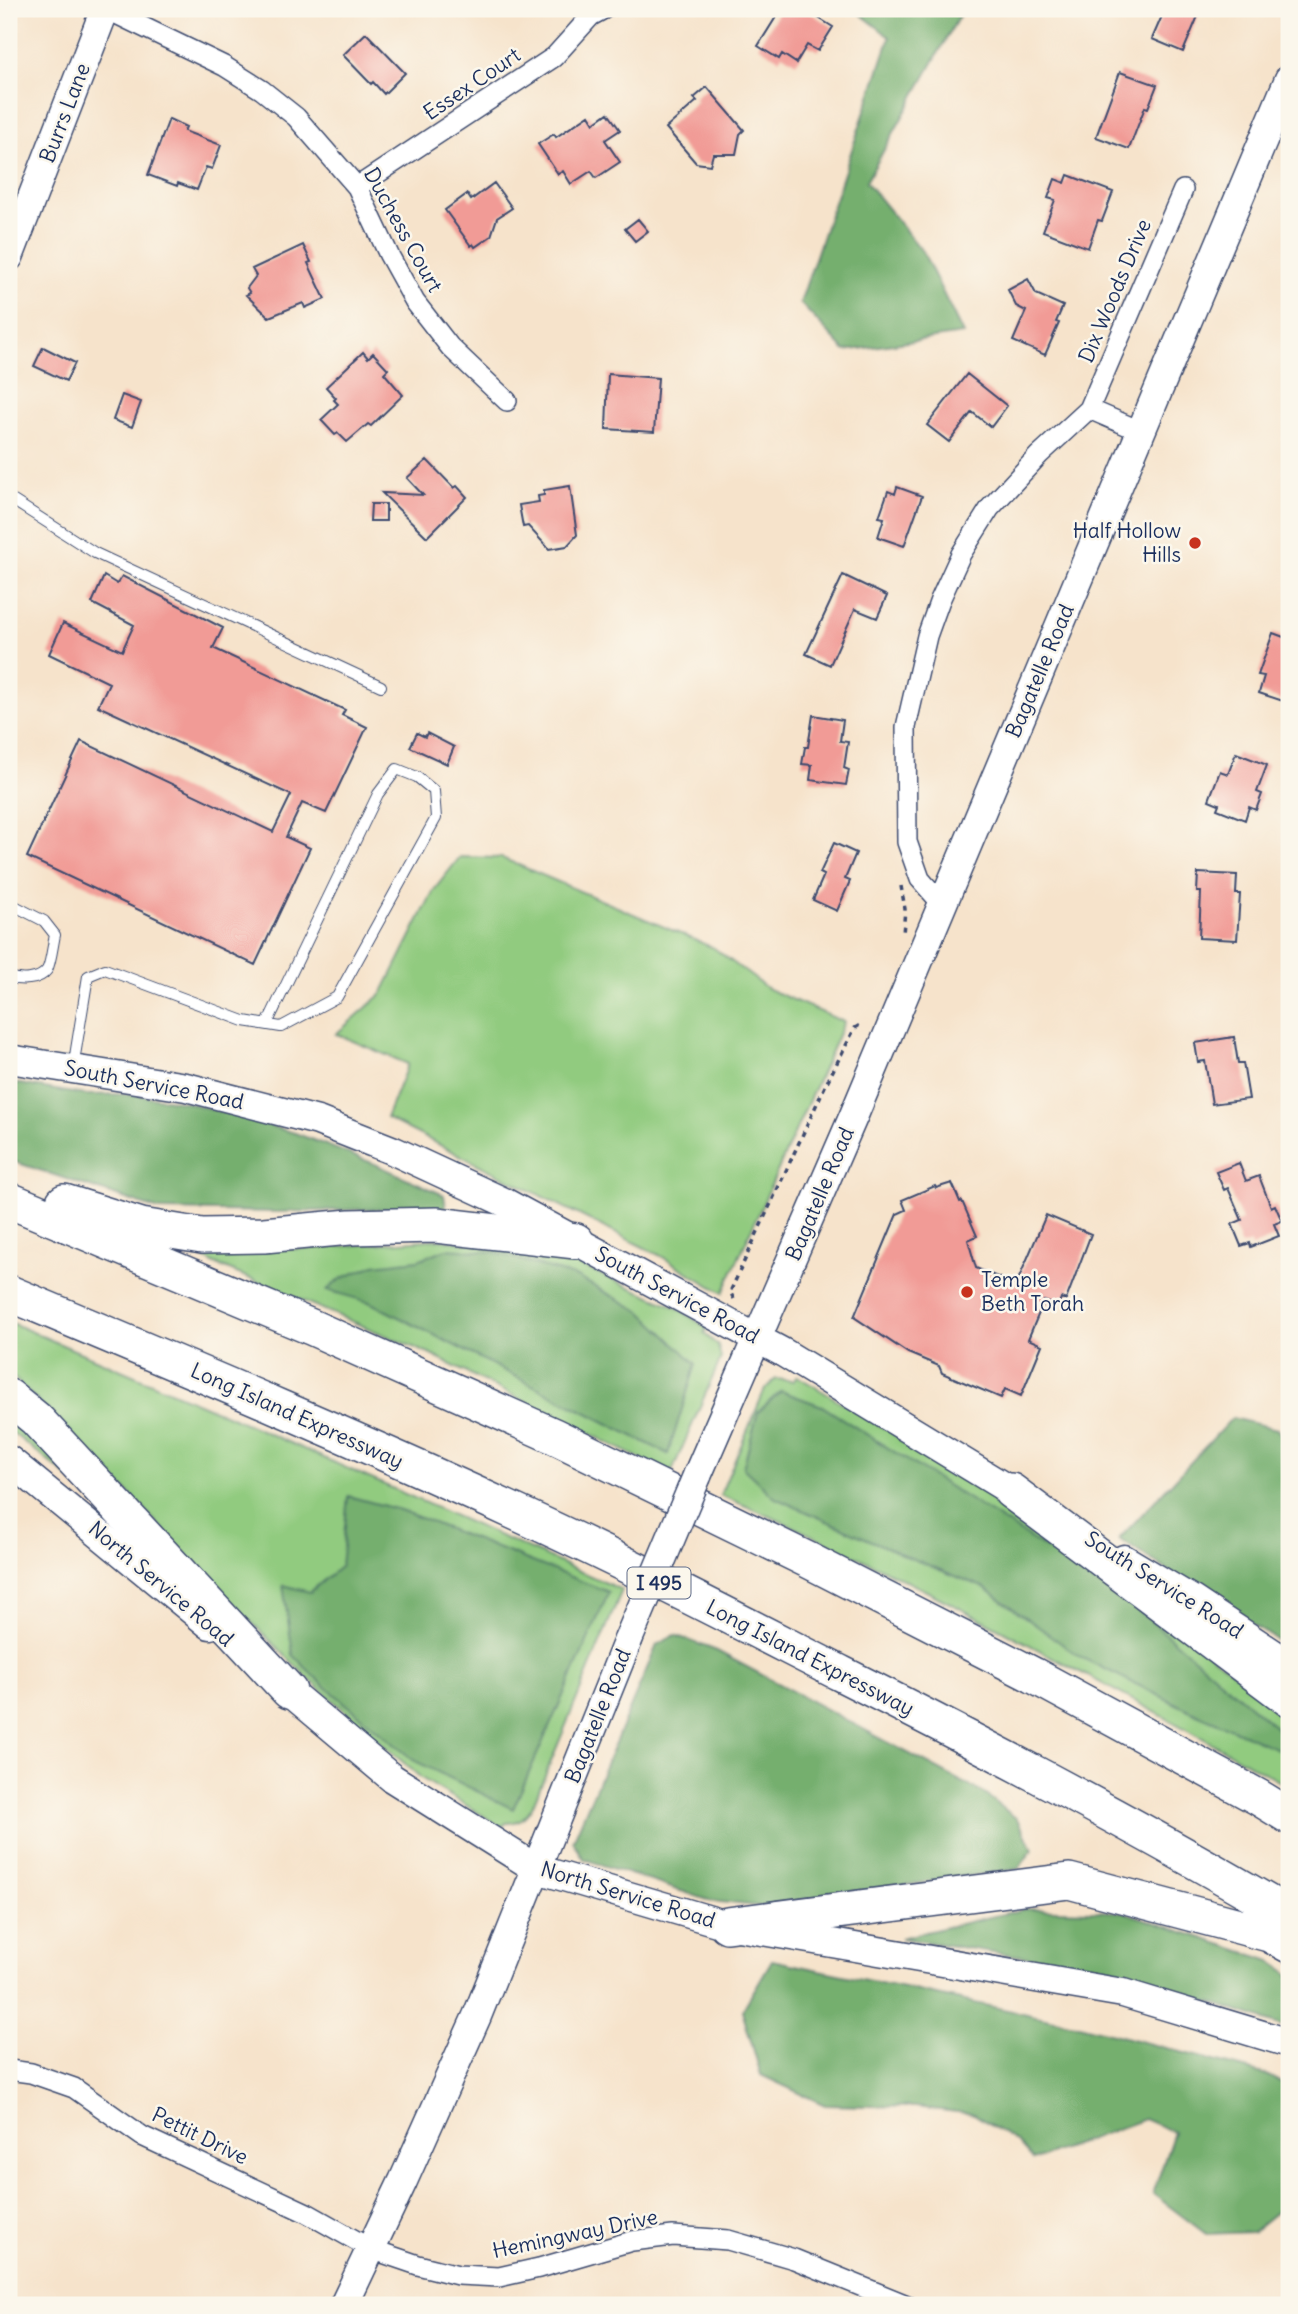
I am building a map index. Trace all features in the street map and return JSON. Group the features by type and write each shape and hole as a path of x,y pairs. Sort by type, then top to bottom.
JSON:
{"highway":[{"path":"9,1182 141,1226 202,1236 436,1225 576,1241"},
{"path":"9,1200 311,1327 554,1436 808,1560 1033,1675 1289,1816"},
{"name":"Long Island Expressway","path":"9,1293 277,1406 518,1513 993,1751 1216,1872 1289,1915"},
{"path":"9,1397 36,1419 289,1691"},
{"path":"1010,1491 1289,1699"},
{"path":"727,1925 1069,1881 1269,1934 1289,1945"}],"main road":[{"name":"Burrs Lane","path":"9,257 106,9"},
{"name":"Bagatelle Road","path":"344,2305 457,2063 628,1640 756,1338 849,1128 1289,79"},
{"name":"South Service Road","path":"9,1059 186,1087 318,1121 394,1151 504,1202 756,1338 1191,1599 1289,1664"},
{"name":"North Service Road","path":"9,1460 392,1778 537,1870 727,1925 1123,1993 1289,2043"}],"street":[{"name":"Duchess Court","path":"106,9 212,60 262,90 296,117 357,187 415,302 450,347 507,401"},
{"name":"Essex Court","path":"357,187 554,57 591,16 604,9"},
{"name":"Dix Woods Drive","path":"942,904 920,879 907,842 906,727 927,636 961,554 990,509 1039,455 1089,410 1183,190"},
{"path":"1089,410 1140,431"},
{"name":"Pettit Drive","path":"9,2070 32,2073 74,2088 142,2136 307,2213 371,2249"},
{"name":"Hemingway Drive","path":"371,2249 458,2275 499,2277 632,2241 673,2236 729,2240 794,2259 907,2305"}],"lane":[{"path":"9,498 95,553 381,686"},
{"path":"73,1069 88,976 105,969 244,1021 281,1027 337,997 436,818 434,791 417,777 397,769 378,793 267,1024"},
{"path":"9,904 44,921 54,935 47,970 35,979 9,978"}],"path":[{"path":"735,1301 730,1292 826,1084 855,1028 860,1026"}],"green space":[{"path":"854,9 963,9 866,182 923,252 963,334 845,351 800,303 890,37"},
{"path":"460,857 502,858 714,948 768,989 844,1022 723,1293 659,1255 386,1118 408,1064 336,1034 382,994 434,890"},
{"path":"9,1082 85,1095 130,1094 186,1102 295,1133 375,1164 444,1195 446,1207 278,1212 159,1210 9,1160"},
{"path":"441,1239 567,1260 676,1307 707,1328 704,1333 718,1346 721,1358 671,1474 425,1352 215,1264 189,1249 305,1249"},
{"path":"446,1249 494,1252 577,1277 642,1312 696,1364 668,1454 369,1302 327,1290 340,1279 374,1265 418,1260"},
{"path":"9,1322 622,1590 527,1814 502,1827 421,1778 309,1679 9,1373"},
{"path":"797,1376 953,1469 1096,1566 1289,1716 1289,1787 1023,1641 851,1554 720,1495 765,1389 776,1379 793,1381"},
{"path":"781,1391 822,1406 1124,1598 1289,1739 1289,1754 1197,1714 1080,1657 985,1588 775,1498 743,1468 758,1412"},
{"path":"9,1410 106,1507 9,1430"},
{"path":"1232,1418 1277,1429 1289,1446 1289,1648 1119,1539"},
{"path":"348,1496 400,1510 609,1592 513,1809 413,1760 320,1682 293,1655 283,1585 310,1592 341,1566"},
{"path":"675,1635 717,1651 985,1794 1017,1819 1033,1849 1018,1869 801,1900 775,1908 711,1901 584,1859 573,1841 657,1645"},
{"path":"1024,1909 1124,1912 1271,1961 1289,1974 1289,2028 1216,2004 1046,1960 900,1938"},
{"path":"772,1960 1083,2026 1267,2075 1289,2086 1289,2202 1252,2232 1206,2234 1153,2194 1174,2132 1144,2119 1033,2160 1018,2143 974,2114 915,2107 825,2105 761,2075 742,2011"}],"building":[{"path":"781,9 804,9 833,27 818,51 807,45 796,63 782,54 779,59 758,46"},
{"path":"1165,9 1201,9 1183,52 1152,39"},
{"path":"366,33 405,73 384,94 343,55"},
{"path":"1120,72 1157,85 1148,108 1145,107 1129,149 1096,137"},
{"path":"707,87 744,130 740,134 736,154 713,154 710,165 696,163 666,128 697,101 694,98"},
{"path":"608,113 620,130 605,140 620,162 596,178 591,171 571,184 563,171 558,174 538,144 554,134 556,137 589,115 594,123"},
{"path":"169,119 186,127 184,131 221,145 212,169 206,167 197,190 148,175"},
{"path":"1068,175 1113,192 1102,221 1098,220 1088,248 1043,231 1055,200 1048,198 1055,179 1065,183"},
{"path":"494,183 512,208 497,218 491,236 475,247 473,244 471,246 445,210 467,194 471,200"},
{"path":"638,219 648,231 635,241 625,229"},
{"path":"303,245 311,262 308,263 325,299 305,308 303,303 269,317 246,295 250,293 247,288 256,276 252,269"},
{"path":"1028,279 1036,294 1063,306 1056,322 1059,323 1045,355 1013,341 1026,311 1016,306 1008,290"},
{"path":"43,347 75,363 66,381 34,366"},
{"path":"363,352 368,358 373,353 388,369 384,373 403,395 371,426 368,424 347,442 338,433 335,435 321,420 338,404 326,387"},
{"path":"608,374 658,378 654,432 606,429"},
{"path":"967,374 1007,406 991,427 972,412 949,442 927,425"},
{"path":"122,395 141,402 132,427 113,420"},
{"path":"427,460 454,488 457,486 467,497 427,537 382,493 423,495 407,478"},
{"path":"570,486 577,535 567,546 549,549 528,526 523,527 519,505 539,502 538,496 544,495 544,490"},
{"path":"897,487 922,496 904,546 878,537 884,518 879,517 888,491 895,494"},
{"path":"371,504 386,504 386,521 370,521"},
{"path":"843,575 887,596 877,618 855,609 830,665 806,654"},
{"path":"104,576 117,584 122,576 223,628 213,648 345,710 342,715 367,727 326,813 302,803 286,837 310,848 255,965 27,857 81,741 273,832 291,795 98,706 109,683 49,654 63,623 122,651 134,625 92,603"},
{"path":"1273,633 1289,639 1289,685 1283,701 1259,693 1264,676 1258,675"},
{"path":"813,715 843,720 840,741 848,742 844,768 849,770 846,785 810,780 812,765 802,764 805,747 808,747"},
{"path":"417,733 425,737 427,733 454,747 447,764 410,747"},
{"path":"1236,753 1267,765 1257,792 1262,794 1256,810 1249,807 1245,820 1217,809 1219,804 1209,800 1220,771 1228,774"},
{"path":"834,843 856,853 845,879 850,881 837,911 813,900 824,875 820,873"},
{"path":"1198,873 1237,875 1236,894 1240,894 1237,940 1199,938 1201,892 1197,892"},
{"path":"1234,1037 1238,1063 1243,1063 1249,1099 1212,1104 1205,1061 1198,1062 1195,1043"},
{"path":"1239,1163 1246,1181 1259,1176 1271,1207 1275,1205 1282,1221 1274,1224 1279,1236 1251,1247 1250,1243 1241,1246 1232,1224 1242,1220 1228,1188 1224,1190 1216,1172"},
{"name":"Temple Beth Torah","path":"952,1183 977,1236 968,1240 976,1268 1016,1285 1046,1215 1091,1234 1066,1300 1061,1298 1058,1306 1044,1301 1028,1339 1042,1345 1021,1396 1005,1389 1001,1398 942,1373 939,1366 908,1353 854,1317 897,1214 906,1210 902,1200 935,1186 936,1188"}],"place":[{"name":"Half Hollow Hills","path":"1195,543"},
{"name":"Temple Beth Torah","path":"967,1292"}]}
